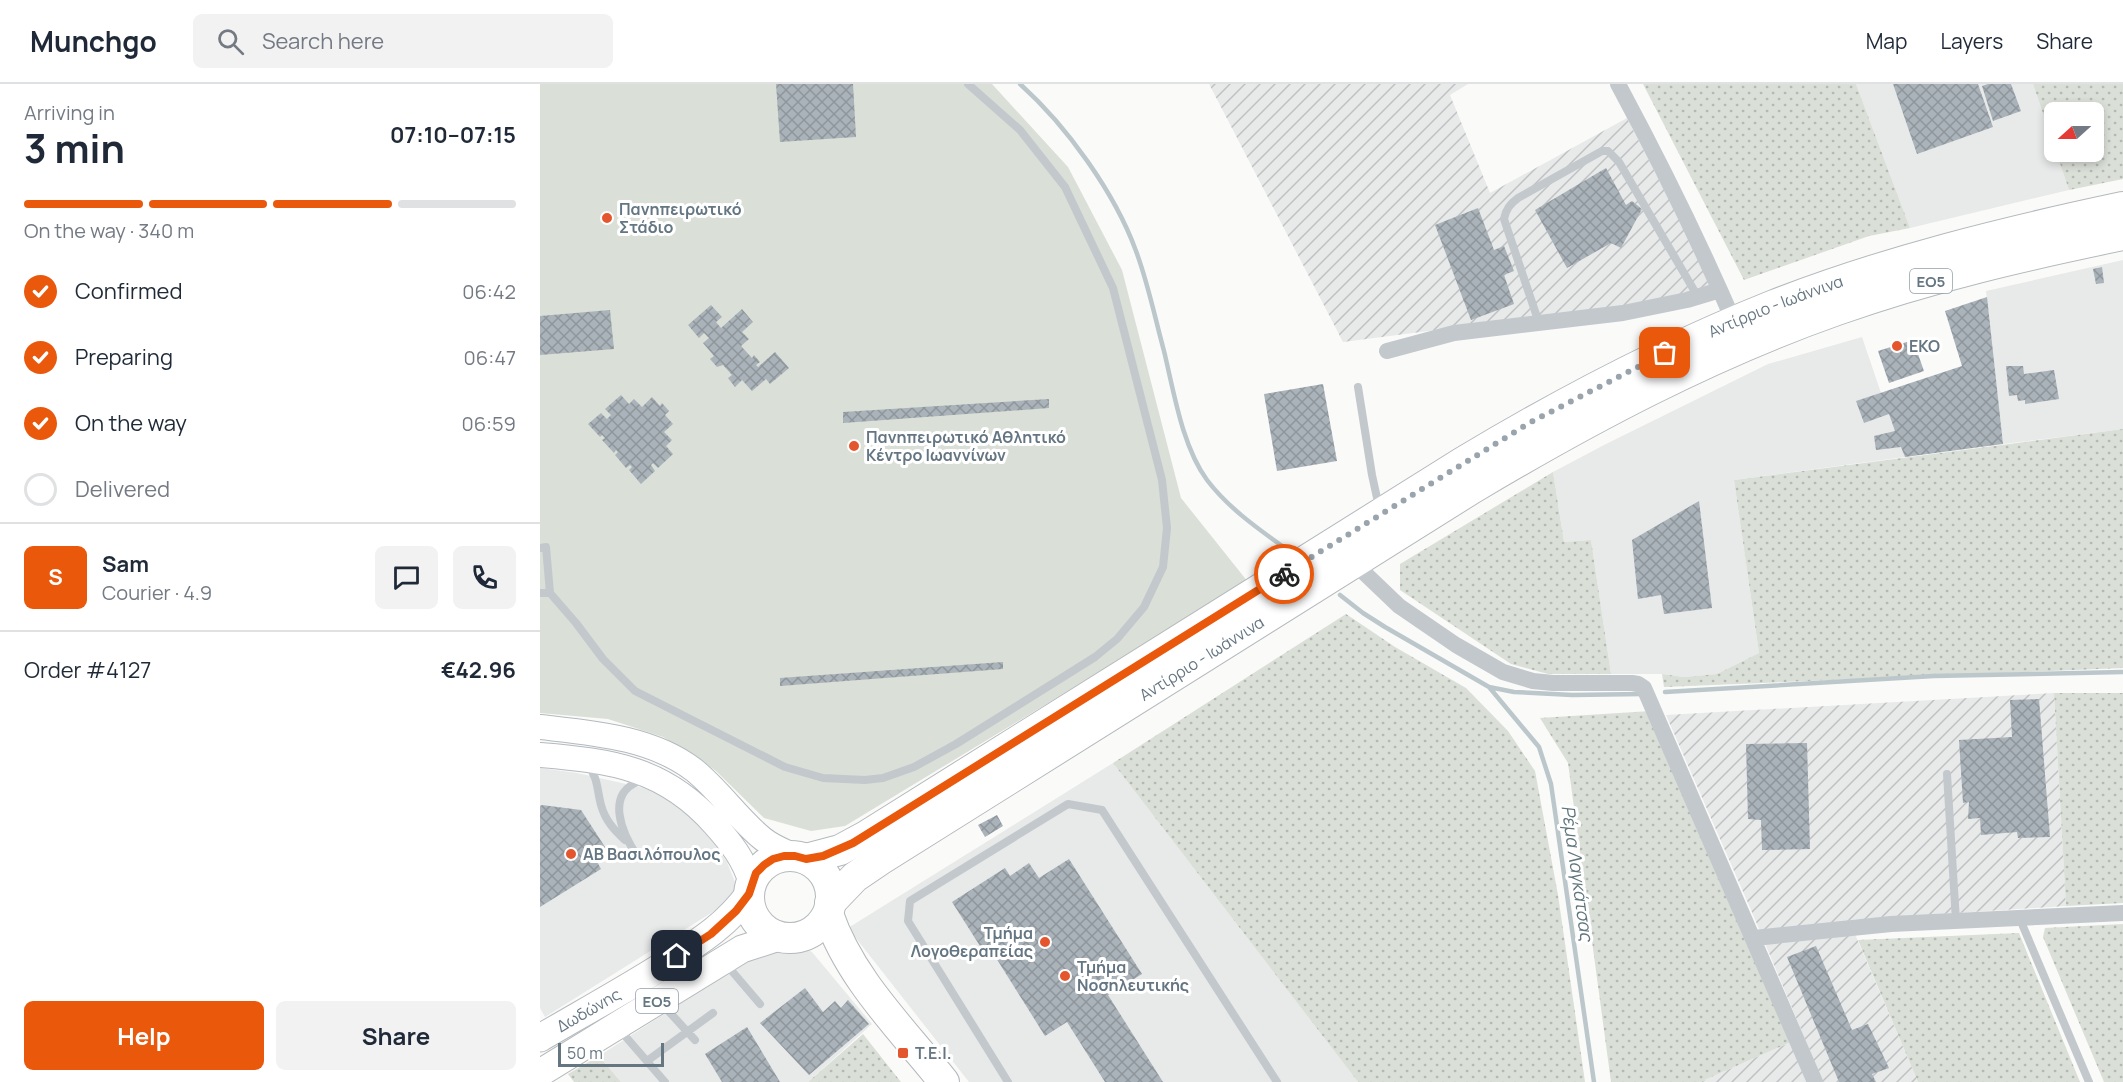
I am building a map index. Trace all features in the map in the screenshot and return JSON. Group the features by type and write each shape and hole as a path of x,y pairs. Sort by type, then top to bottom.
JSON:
{"highway":[{"name":"Αντίρριο - Ιωάννινα","path":"829,908 842,889 869,868 1473,488 1626,402 1810,292 1913,259 2012,232 2123,207"},
{"name":"Αντίρριο - Ιωάννινα","path":"801,858 840,850 866,836 1482,451 1563,404 1683,344 1739,334 1836,310 1965,271 2123,235"},
{"name":"ΕΟ5","path":"750,889 756,873 773,859 784,856 801,858"},
{"path":"801,858 816,865 828,882 831,892 829,908 838,942 857,974 944,1082"},
{"path":"750,889 749,905 753,916 768,932 813,943 827,950 857,974"},
{"name":"ΕΟ5","path":"787,938 814,930 829,908"}],"main road":[{"path":"540,728 610,736 644,745 672,756 710,785 763,839 775,848 801,858"},
{"path":"540,755 613,763 655,777 676,789 708,816 740,856 750,889"},
{"name":"Δωδώνης","path":"540,1038 643,978 711,934 736,911 750,889"},
{"name":"Δωδώνης","path":"540,1073 723,960 751,945 787,938"}],"street":[{"path":"1618,84 1668,177 1739,334"},
{"path":"1387,351 1454,333 1623,313 1720,290"},
{"path":"1354,563 1399,606 1456,645 1503,672 1533,681 1632,683 1642,686 1651,699 1815,1082"},
{"path":"1754,938 1891,924 2123,913"}],"lane":[{"path":"543,548 545,593 576,623 603,659 635,691 785,767 823,778 865,780 883,778 914,767 956,744 1095,657 1118,639 1144,607 1162,567 1167,528 1162,480 1113,288 1065,187 1020,130 968,84"},
{"path":"1539,324 1504,219 1505,211 1518,198 1602,151 1608,151 1619,162 1698,297"},
{"path":"1358,387 1372,475 1381,514"},
{"path":"584,759 597,782 601,806 606,818 614,830 630,845"},
{"path":"1947,774 1956,921"},
{"path":"638,857 622,828 619,811 620,799 627,788 636,782 655,777"},
{"path":"1008,1082 908,921 910,901 1068,804 1102,810 1277,1082"},
{"path":"2019,917 2089,1082"},
{"path":"723,960 760,1004"},
{"path":"659,1000 695,1040"},
{"path":"647,1061 712,1013"},
{"path":"617,1026 665,1082"}],"shaded area":[{"name":"Πανηπειρωτικό Αθλητικό Κέντρο Ιωαννίνων","path":"540,84 992,84 1068,167 1122,270 1181,498 1248,582 845,826 811,831 764,818 716,771 663,737 608,719 540,713"},
{"path":"1209,84 1468,84 1450,95 1490,193 1627,118 1714,287 1662,301 1343,342"},
{"path":"1643,84 1856,84 1910,228 1869,236 1744,280"},
{"path":"1856,84 2033,84 2044,116 2044,162 2059,162 2069,190 1910,228"},
{"path":"2033,84 2123,84 2123,179 2069,190 2059,162 2104,162 2104,102 2044,102 2044,116"},
{"path":"2123,260 2123,429 2003,444 1986,291"},
{"path":"1862,337 1881,393 1923,379 1889,414 1905,457 1734,480 1759,653 1717,674 1684,677 1662,674 1611,674 1591,540 1564,542 1553,472 1768,364"},
{"path":"2123,429 2123,668 1664,687 1662,674 1684,677 1717,674 1759,653 1734,480"},
{"path":"1553,472 1564,542 1591,540 1611,674 1548,674 1511,664 1400,590 1400,564"},
{"path":"1346,614 1395,647 1466,688 1508,731 1535,771 1558,895 1585,1082 1358,1082 1113,763"},
{"path":"2054,693 2066,906 1849,920 1918,1082 1823,1082 1666,715"},
{"path":"2054,693 2123,693 2123,903 2066,906"},
{"path":"1651,711 1791,1042 1700,1082 1611,1082 1568,763 1540,718"},
{"path":"1113,763 1358,1082 969,1082 848,928"},
{"path":"540,768 577,773 644,788 666,798 693,818 712,839 727,862 738,890 735,898 545,1017 540,1008"},
{"path":"2123,924 2123,1082 2104,1082 2043,937 2045,928"},
{"path":"2019,933 2080,1082 1918,1082 1858,940"},
{"path":"774,943 795,943 812,952 872,1024 808,1082 621,1082 599,1056"},
{"path":"863,1034 901,1082 808,1082"},
{"path":"1791,1042 1808,1082 1700,1082"},
{"path":"599,1056 621,1082 574,1082 568,1074"}],"building":[{"path":"776,84 853,84 856,137 780,142"},
{"path":"1893,84 1978,84 1993,127 1917,154"},
{"path":"2011,84 2021,111 1993,121 1982,86"},
{"path":"1606,168 1626,205 1632,201 1642,209 1621,248 1611,243 1567,268 1535,210"},
{"path":"1478,208 1494,250 1504,246 1514,271 1504,275 1514,304 1471,320 1435,225"},
{"path":"2102,267 2104,283 2096,284 2093,269"},
{"path":"1987,297 2003,444 1905,457 1901,447 1876,450 1874,436 1895,431 1889,414 1864,423 1856,401 1962,366 1945,311"},
{"path":"711,305 722,317 716,322 721,328 742,309 753,322 742,332 749,339 741,346 752,358 754,355 760,362 756,365 758,367 775,352 789,368 770,384 766,379 752,391 742,380 735,387 728,378 732,375 723,365 717,367 710,359 714,356 703,343 709,338 704,333 699,338 688,325"},
{"path":"610,310 614,349 540,355 540,316"},
{"path":"1913,340 1924,371 1889,383 1878,351"},
{"path":"2006,366 2023,366 2024,374 2054,370 2059,399 2025,404 2025,400 2018,401 2017,395 2009,396"},
{"path":"1323,384 1337,461 1277,471 1264,394"},
{"path":"621,395 629,404 634,399 642,407 652,397 660,406 662,403 669,411 665,415 673,424 664,432 672,440 666,446 673,454 658,468 653,463 651,465 655,471 641,484 629,470 632,467 630,465 626,468 615,455 618,452 616,450 614,453 602,440 605,438 602,435 600,437 588,424 601,413 607,419 611,415 605,409"},
{"path":"1049,399 1049,408 843,423 843,412"},
{"path":"1699,501 1712,608 1664,614 1661,595 1638,599 1632,540"},
{"path":"1003,662 1003,669 780,686 780,678"},
{"path":"2039,699 2050,837 2018,838 2017,832 1981,835 1980,818 1968,819 1969,802 1963,803 1959,740 2012,737 2010,700"},
{"path":"1807,743 1810,849 1762,850 1761,820 1748,819 1746,744"},
{"name":"ΑΒ Βασιλόπουλος","path":"540,806 581,810 607,850 595,858 601,869 540,907"},
{"path":"997,815 1003,826 985,837 978,825"},
{"path":"1069,859 1142,974 1108,995 1163,1082 1105,1082 1067,1022 1045,1036 993,953 987,957 952,902 1005,868 1010,876 1029,863 1039,878"},
{"path":"1816,946 1852,1030 1868,1024 1889,1068 1872,1074 1876,1082 1839,1082 1787,957"},
{"path":"805,988 823,1012 835,1001 841,1008 848,1000 869,1024 809,1075 760,1023"},
{"path":"747,1027 780,1082 722,1082 705,1054"}],"waterway":[{"path":"1020,84 1055,119 1087,161 1127,229 1148,288 1185,435 1198,466 1216,491 1235,510 1289,551"},
{"path":"1340,595 1385,627 1489,687 1514,692 1572,695 1643,694"},
{"path":"1665,692 1934,676 2123,672"},
{"name":"Ρέμα Λαγκάτσας","path":"1489,687 1539,747 1551,784 1594,1082"}],"way so far":[{"path":"1284,574 1531,422 1665,353"}],"place":[{"name":"Πανηπειρωτικό Στάδιο","path":"607,218"},
{"name":"EKO","path":"1897,346"},
{"name":"Πανηπειρωτικό Αθλητικό Κέντρο Ιωαννίνων","path":"854,446"},
{"name":"ΑΒ Βασιλόπουλος","path":"571,854"},
{"name":"Τμήμα Λογοθεραπείας","path":"1045,942"},
{"name":"Τμήμα Νοσηλευτικής","path":"1065,976"},
{"name":"Τ.Ε.Ι.","path":"903,1053"}],"route":[{"path":"677,956 724,924 749,894 756,873 773,859 784,856 806,859 823,856 853,843 1284,574"}]}
